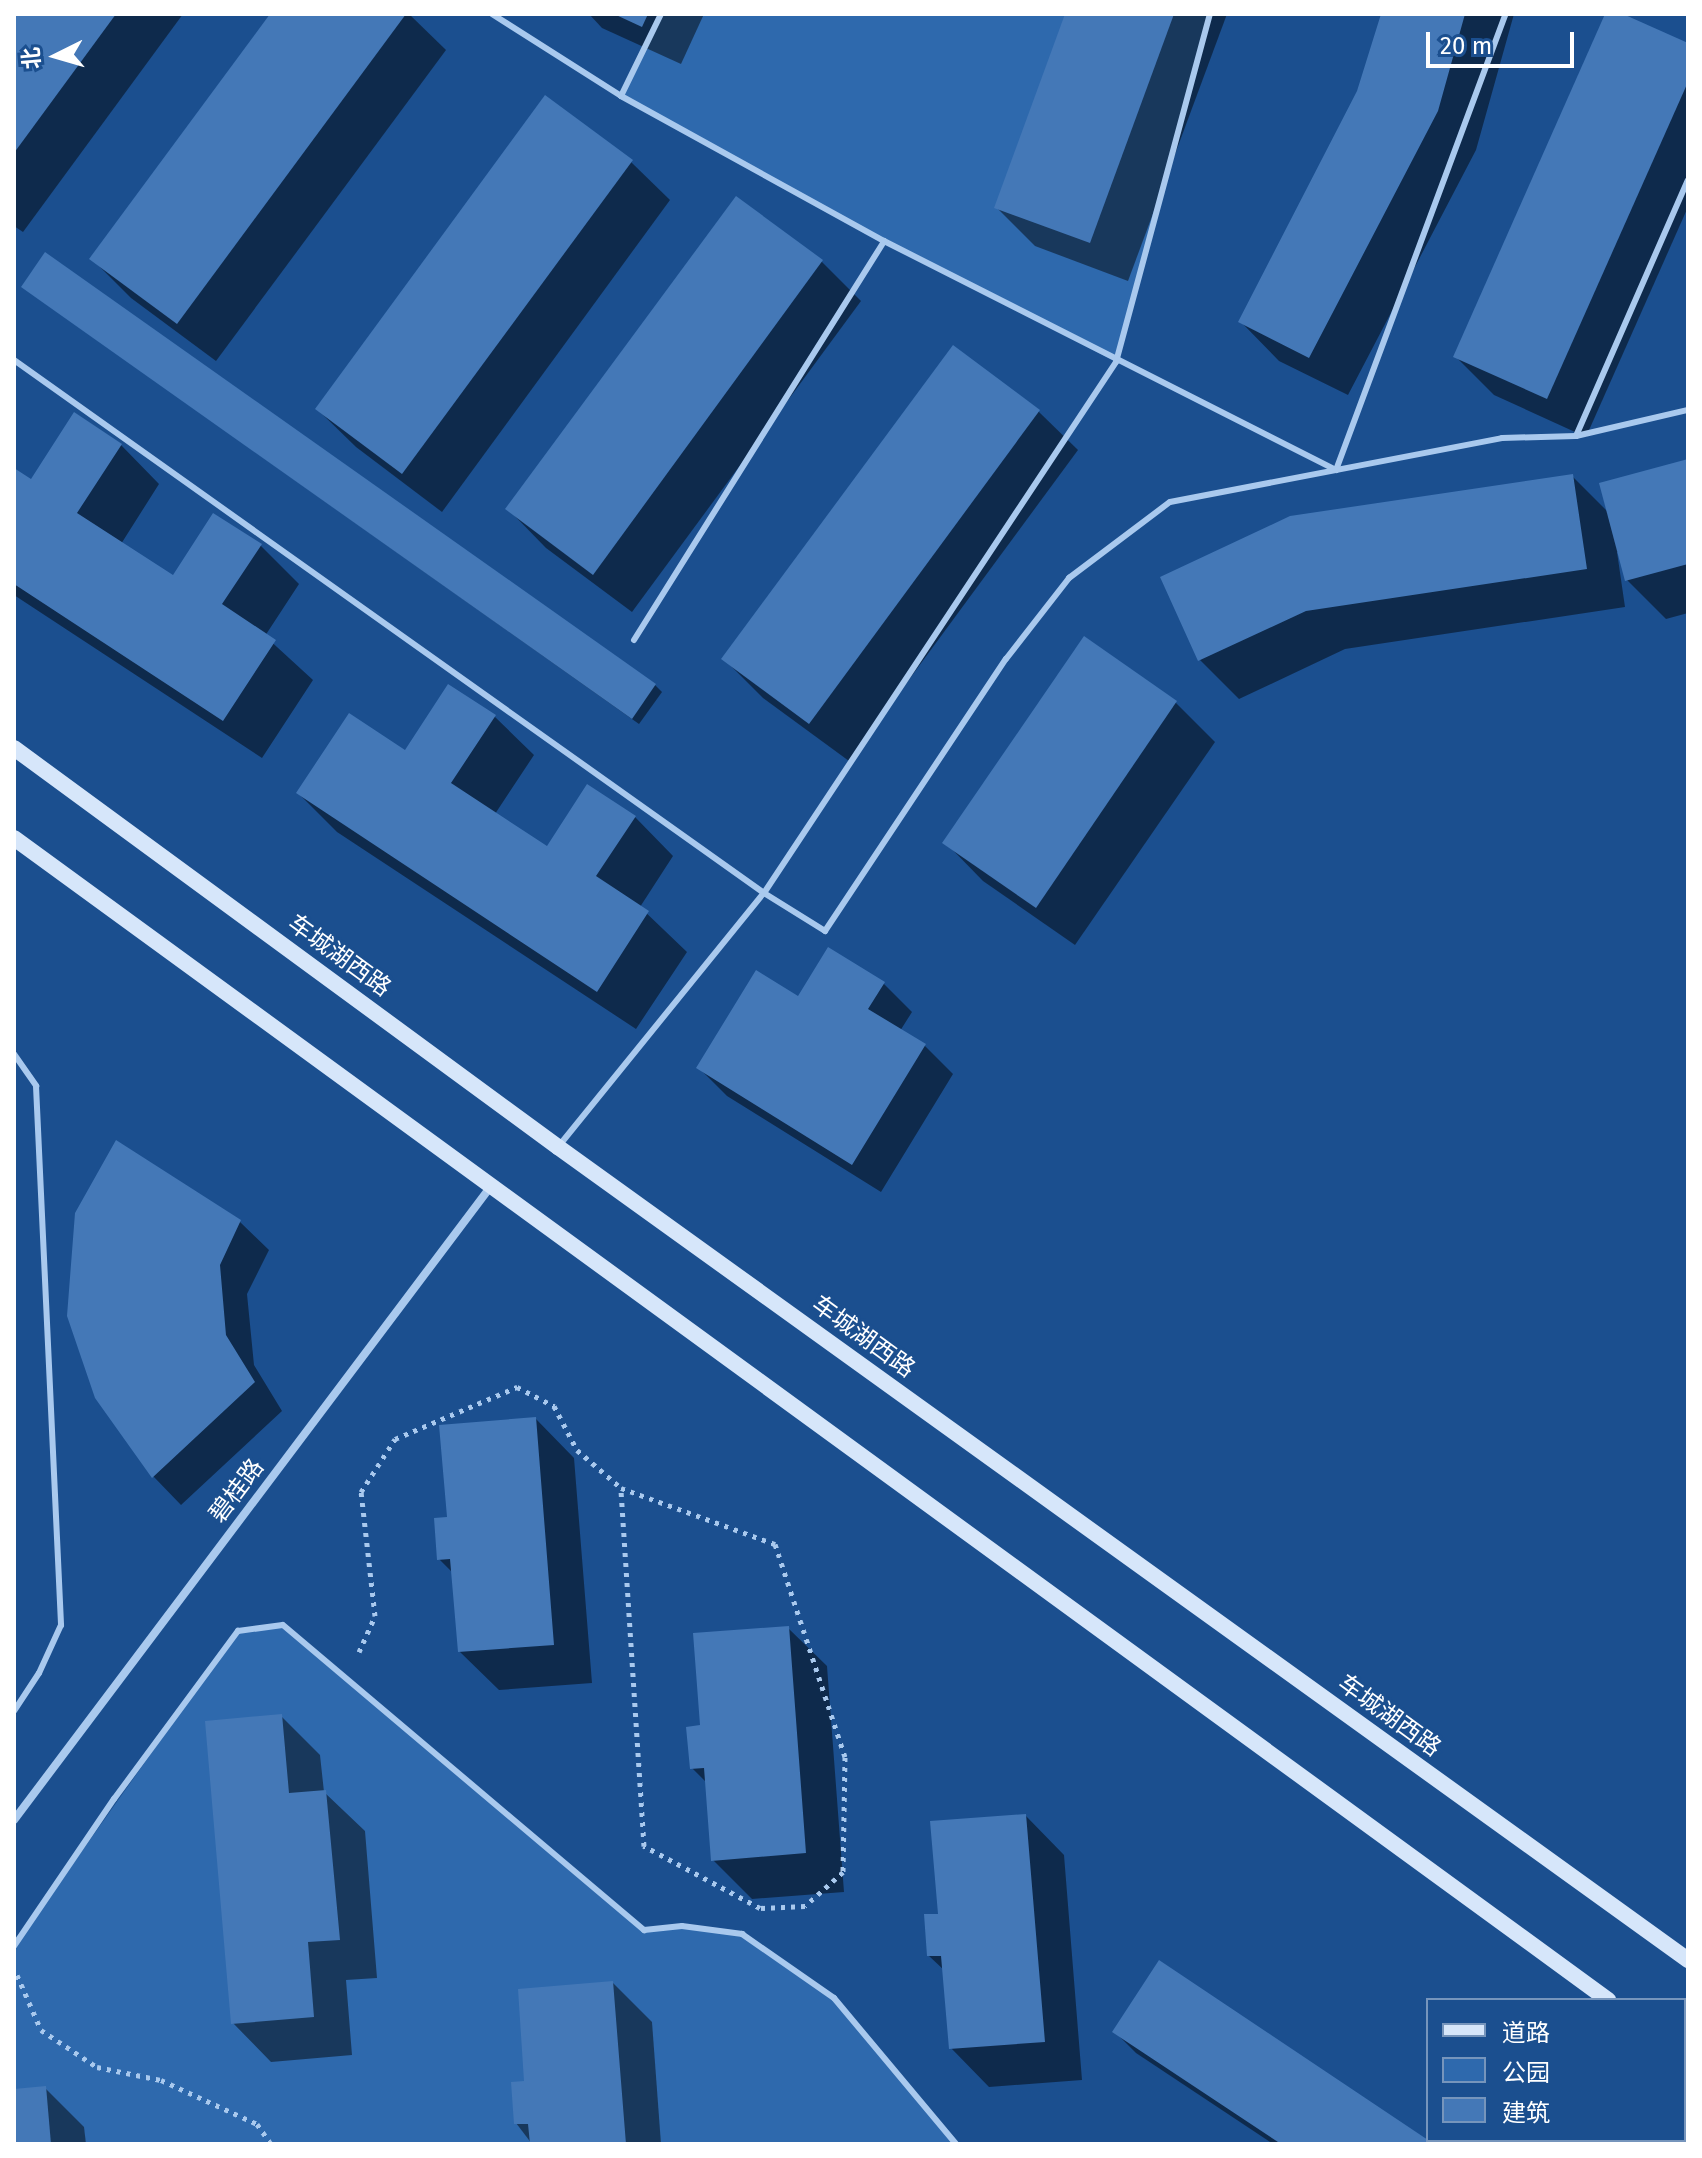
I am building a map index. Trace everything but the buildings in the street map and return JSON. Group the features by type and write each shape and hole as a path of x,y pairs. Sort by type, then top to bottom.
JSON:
{"street":[{"name":"车城湖西路","path":"14,748 558,1147 1688,1960"},
{"path":"14,838 1605,1998"},
{"name":"碧桂路","path":"14,1820 491,1186"}],"lane":[{"path":"492,14 621,96 884,241 1116,362 1336,470"},
{"path":"621,96 661,14"},
{"path":"558,1147 764,893 1116,362 1210,14"},
{"path":"1336,470 1506,14"},
{"path":"1576,436 1688,180"},
{"path":"634,640 884,241"},
{"path":"14,360 764,893 825,931 1006,659 1069,578 1170,502 1502,438 1576,436 1688,410"},
{"path":"14,1054 36,1086 61,1625 39,1673 14,1711"},
{"path":"14,1946 114,1799 238,1631 283,1625 644,1930 682,1926 742,1934 834,1998 956,2144"}],"path":[{"path":"347,1680 375,1616 361,1492 395,1439 517,1387 554,1406 577,1450 621,1488 775,1544 845,1757 843,1872 805,1906 760,1908 644,1846 621,1488"},
{"path":"14,1968 41,2030 97,2067 161,2080 257,2124 271,2144"}],"green space":[{"path":"661,14 1210,14 1116,362 884,241 621,96"},
{"path":"283,1625 644,1929 682,1926 742,1934 834,1998 956,2144 14,2144 14,1947 238,1631"}]}
